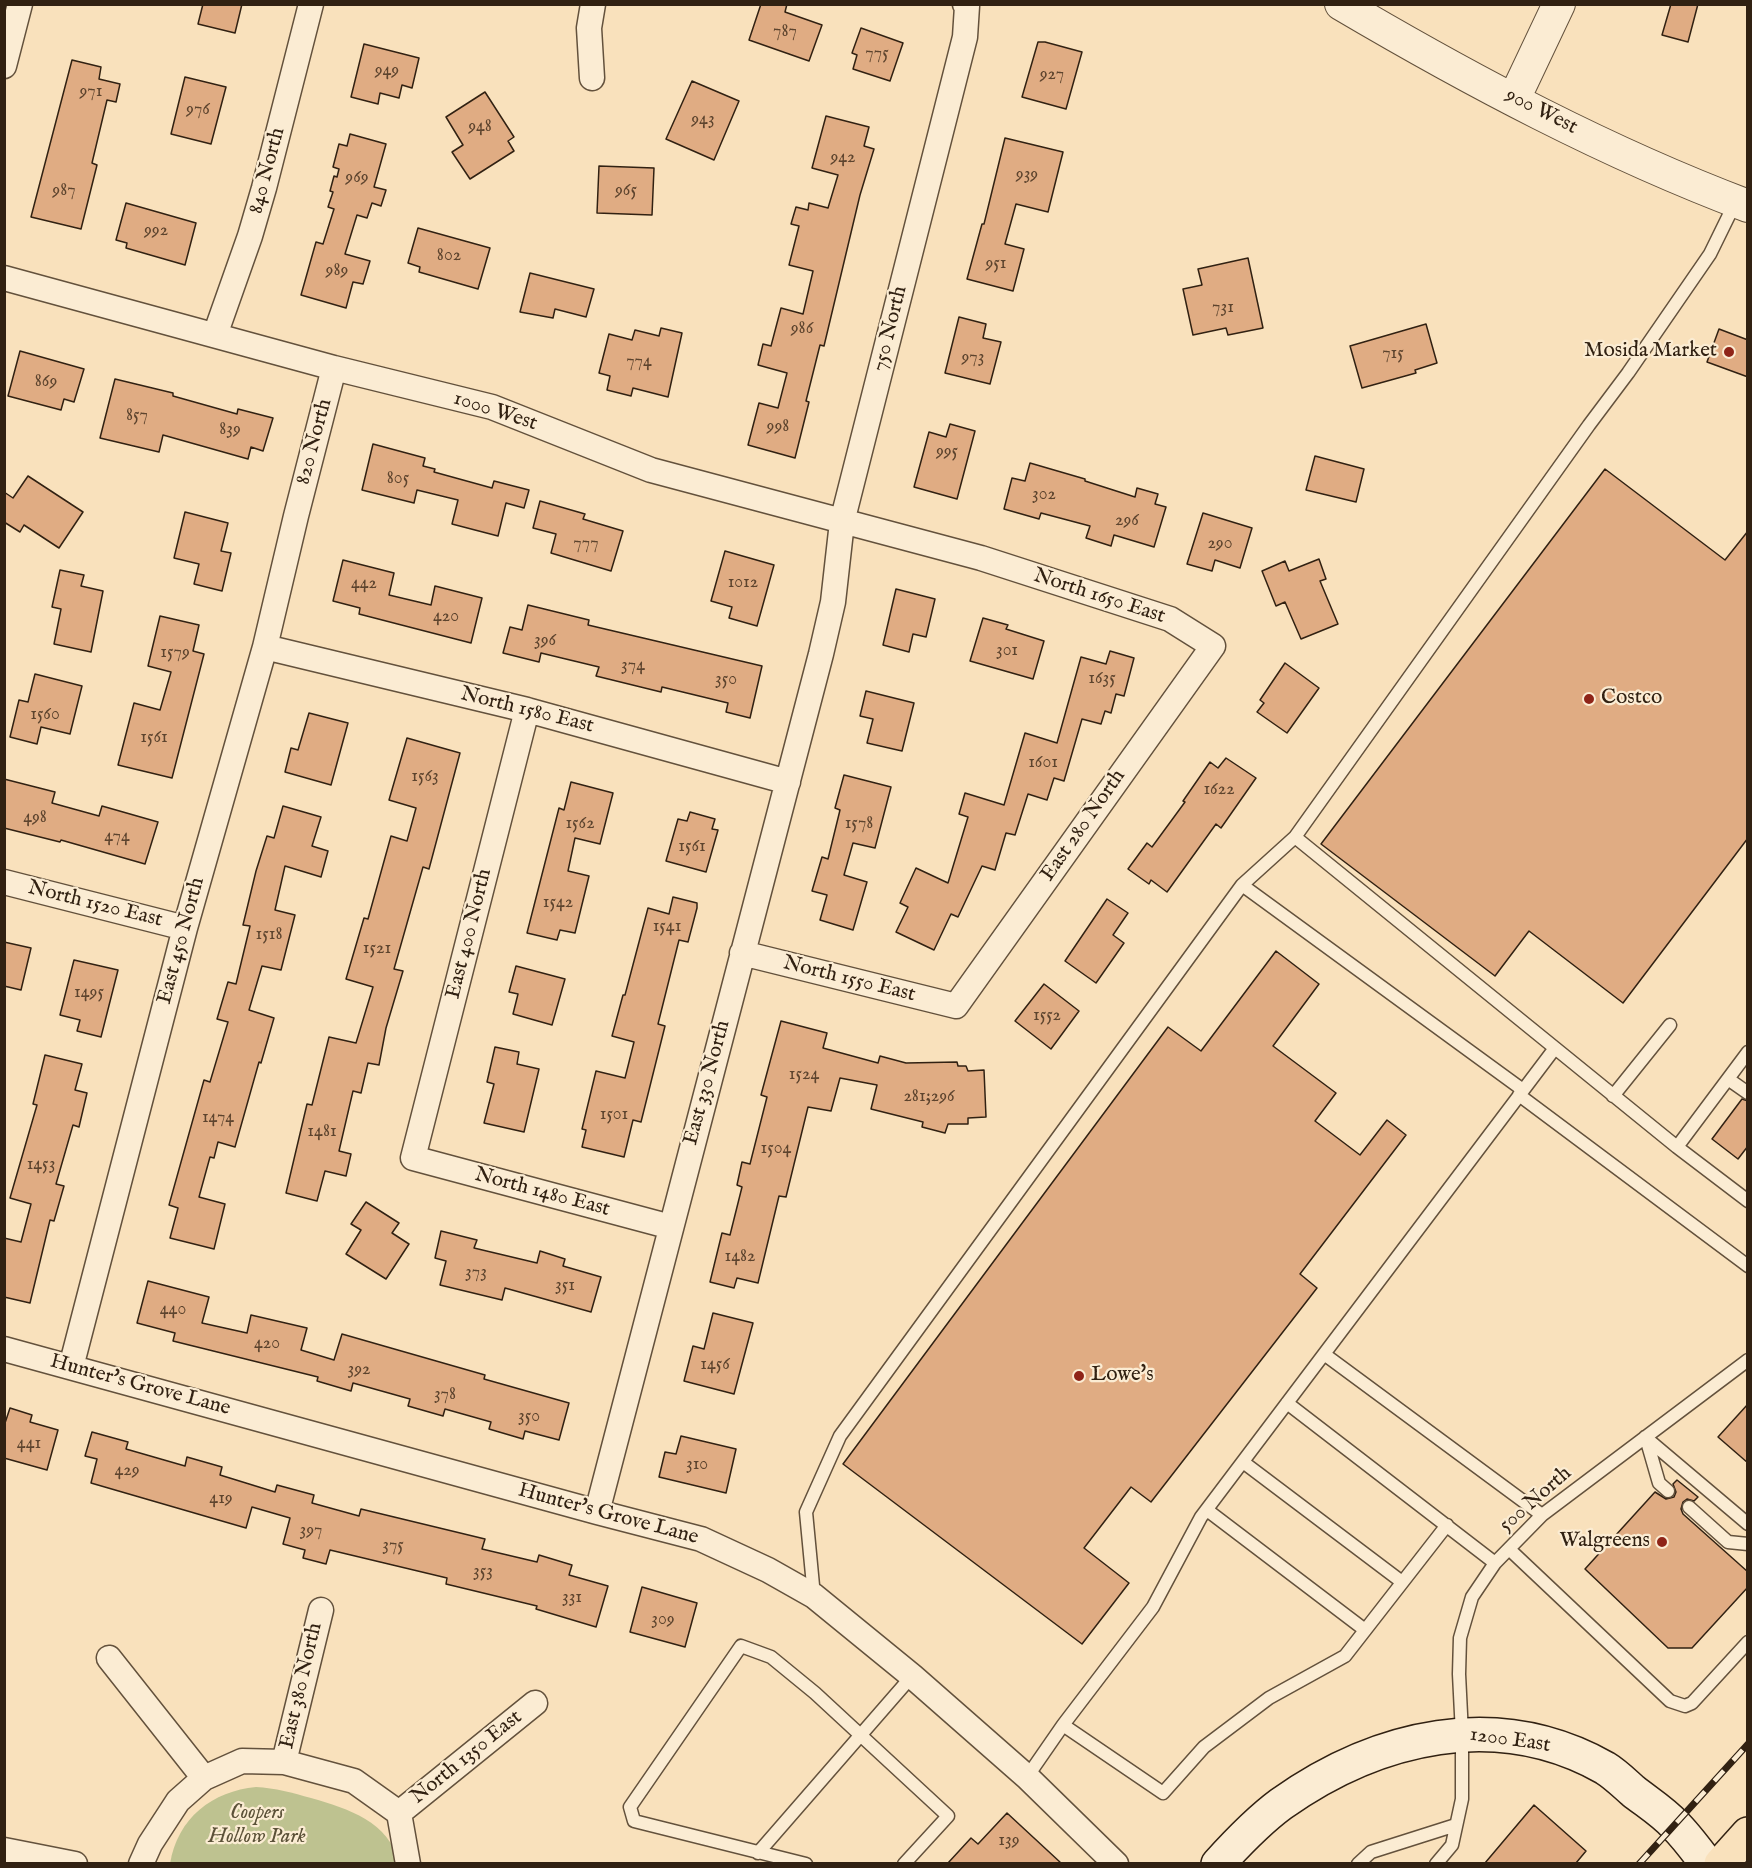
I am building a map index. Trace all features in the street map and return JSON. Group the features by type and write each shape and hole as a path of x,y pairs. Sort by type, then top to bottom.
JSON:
{"main road":[{"name":"1200 East","path":"1218,1863 1280,1805 1330,1774 1378,1752 1418,1740 1462,1734 1521,1739 1557,1748 1607,1769 1674,1824 1707,1863"},
{"name":"1200 East","path":"1674,1824 1738,1851"}],"street":[{"path":"4,66 20,4"},
{"name":"840 North","path":"215,334 259,207 311,4"},
{"path":"592,78 589,28 593,4"},
{"name":"900 West","path":"1341,4 1431,56 1602,143 1687,183 1742,204"},
{"path":"1514,99 1559,4"},
{"name":"750 North","path":"820,654 833,602 842,522 965,37 966,5"},
{"name":"1000 West","path":"4,278 334,368 492,407 651,470 981,558"},
{"name":"820 North","path":"296,516 334,368"},
{"name":"East 450 North","path":"71,1366 185,928 265,647 296,516"},
{"name":"North 1650 East","path":"981,558 1170,619 1212,646"},
{"name":"East 280 North","path":"956,1006 1212,646"},
{"name":"North 1580 East","path":"265,647 527,710 788,782"},
{"name":"East 330 North","path":"597,1512 820,654"},
{"name":"East 400 North","path":"413,1158 527,710"},
{"name":"North 1520 East","path":"4,882 185,928"},
{"name":"North 1550 East","path":"742,953 956,1006"},
{"name":"North 1480 East","path":"413,1158 671,1227"},
{"name":"Hunter's Grove Lane","path":"4,1349 701,1539 768,1570 814,1596 912,1676 1027,1777 1116,1863"},
{"name":"East 380 North","path":"284,1762 321,1610"},
{"path":"109,1658 204,1778"},
{"name":"North 1350 East","path":"399,1813 535,1703"},
{"path":"141,1863 150,1844 178,1802 204,1778 242,1761 284,1762 354,1781 399,1813 408,1863"},
{"path":"4,1850 75,1863"}],"lane":[{"path":"814,1596 806,1512 840,1436 1242,885 1295,837 1628,372 1710,255 1742,204"},
{"path":"1295,837 1613,1096 1748,1201"},
{"path":"1242,885 1748,1266"},
{"path":"1613,1096 1670,1025"},
{"path":"1027,1777 1063,1725 1153,1607 1207,1510 1555,1048"},
{"path":"1677,1147 1748,1052"},
{"path":"1728,1078 1748,1093"},
{"path":"1324,1354 1542,1515"},
{"name":"500 North","path":"1436,1863 1452,1845 1462,1799 1460,1638 1472,1598 1495,1563 1542,1515 1748,1360"},
{"path":"1287,1403 1495,1563"},
{"path":"1645,1437 1659,1483 1668,1491"},
{"path":"1645,1437 1748,1524"},
{"path":"1243,1462 1402,1582"},
{"path":"1689,1507 1728,1542 1748,1544"},
{"path":"1207,1510 1365,1629"},
{"path":"1063,1725 1163,1792 1204,1747 1269,1698 1345,1656 1446,1525"},
{"path":"1509,1549 1670,1701 1677,1705 1692,1703 1748,1642"},
{"path":"806,1863 634,1821 630,1807 741,1646 771,1657 815,1693 948,1816 904,1863"},
{"path":"758,1853 912,1676"},
{"path":"1358,1863 1371,1851 1456,1825"}],"green space":[{"name":"Coopers Hollow Park","path":"256,1787 311,1798 353,1812 377,1827 394,1849 400,1864 170,1864 180,1833 200,1810 225,1794"}],"building":[{"path":"203,4 242,4 235,33 198,24"},
{"path":"761,4 787,4 785,12 822,25 809,61 749,40"},
{"path":"1671,4 1698,4 1688,42 1662,35"},
{"path":"861,28 903,43 890,81 853,69 857,55 852,53"},
{"path":"1038,42 1082,52 1066,109 1022,97"},
{"path":"364,44 419,58 412,88 402,85 399,98 380,93 378,104 351,97"},
{"path":"72,60 101,67 99,79 120,84 116,102 107,100 92,163 97,165 81,229 31,217"},
{"path":"185,77 226,87 211,144 171,134"},
{"path":"692,81 739,101 714,160 666,139"},
{"path":"485,92 514,137 508,141 514,151 470,179 452,152 463,145 446,117"},
{"path":"826,116 869,127 864,146 874,149 860,195 824,346 820,345 795,458 748,445 759,403 778,408 787,373 758,365 763,344 771,346 781,308 803,314 813,271 789,265 799,226 791,224 796,207 808,210 809,203 828,208 838,175 812,168"},
{"path":"350,134 386,144 374,187 386,190 381,206 372,203 367,218 357,215 345,254 370,261 363,284 353,282 346,308 301,295 316,242 323,244 334,209 328,207 333,192 330,191 334,176 337,177 339,169 333,167 339,144 347,146"},
{"path":"1005,138 1063,152 1048,212 1016,204 1005,244 1024,249 1013,291 967,279 982,224 984,224"},
{"path":"599,166 654,168 652,215 597,213"},
{"path":"126,203 196,223 185,265 126,248 127,243 116,240"},
{"path":"418,228 490,248 478,289 419,272 420,267 408,263"},
{"path":"1248,258 1263,328 1228,335 1226,328 1193,335 1183,289 1202,285 1198,269"},
{"path":"530,273 594,289 586,317 555,309 553,318 520,312"},
{"path":"959,317 986,324 983,338 1001,342 990,384 945,373"},
{"path":"1426,324 1437,363 1415,370 1416,373 1362,388 1350,346"},
{"path":"661,328 682,333 668,397 633,388 631,396 607,390 610,376 599,373 609,334 632,340 635,330 659,336"},
{"name":"Mosida Market","path":"1719,329 1748,340 1748,377 1707,362"},
{"path":"20,351 84,369 74,402 64,399 61,410 8,396"},
{"path":"115,379 173,393 173,396 237,414 238,409 273,418 263,451 251,447 248,459 163,435 159,452 100,438"},
{"path":"950,424 975,431 957,499 914,487 929,432 946,437"},
{"path":"373,444 425,458 423,466 435,469 434,472 492,488 494,481 529,490 524,508 506,503 498,536 452,524 458,500 417,490 414,503 362,490"},
{"path":"1315,456 1364,469 1356,502 1306,490"},
{"path":"1030,463 1135,497 1137,488 1158,494 1155,504 1166,507 1154,547 1114,535 1111,546 1086,538 1090,526 1041,513 1039,519 1004,509 1012,478 1025,481"},
{"name":"Costco","path":"1605,469 1725,560 1748,531 1748,838 1623,1003 1529,931 1495,976 1321,844"},
{"path":"28,476 83,512 59,548 24,525 20,532 4,522 4,492 13,498"},
{"path":"540,501 585,514 583,519 623,531 611,571 551,553 556,534 533,528"},
{"path":"185,512 228,523 221,551 231,553 222,591 194,584 199,564 174,558"},
{"path":"1203,513 1252,528 1240,568 1215,560 1212,571 1187,564"},
{"path":"725,551 774,565 757,626 729,618 732,607 711,601"},
{"path":"1319,559 1326,579 1320,581 1338,624 1301,639 1285,602 1276,606 1262,571 1285,561 1289,571"},
{"path":"343,560 394,573 389,595 431,605 435,586 482,598 471,643 359,614 360,608 333,601"},
{"path":"60,570 84,575 81,586 103,591 91,652 54,644 61,609 52,607"},
{"path":"896,589 935,599 926,637 913,634 909,652 883,645"},
{"path":"528,605 589,620 588,625 762,666 750,718 726,712 728,703 662,687 661,692 596,676 599,667 541,653 539,662 503,653 510,627 522,630"},
{"path":"160,616 199,625 193,651 204,654 172,778 118,765 134,703 160,710 171,672 148,666"},
{"path":"983,618 1008,625 1006,629 1044,641 1033,679 970,661"},
{"path":"1110,651 1134,658 1124,696 1116,694 1111,713 1105,711 1101,724 1082,719 1064,781 1054,778 1047,800 1028,794 1015,835 1006,833 995,870 982,866 958,917 951,914 934,950 896,932 908,907 900,903 916,868 948,883 968,817 959,814 965,793 1004,805 1025,733 1057,743 1081,657 1106,664"},
{"path":"1285,663 1319,688 1287,733 1257,712 1264,703 1260,700"},
{"path":"35,674 82,686 70,734 41,727 37,744 10,737 19,700 28,702"},
{"path":"866,691 914,703 902,751 867,743 873,719 860,716"},
{"path":"309,713 348,723 331,785 285,772 291,748 298,750"},
{"path":"407,738 460,753 429,869 423,867 394,969 403,971 386,1028 379,1065 368,1063 361,1093 353,1091 339,1151 351,1154 346,1176 325,1171 317,1201 286,1193 307,1104 312,1105 329,1037 356,1043 373,987 346,979 364,918 368,919 391,836 407,841 416,808 389,800"},
{"path":"1226,758 1256,778 1221,828 1216,824 1167,892 1151,880 1149,884 1128,869 1147,843 1152,847 1185,802 1183,801 1210,762 1218,768"},
{"path":"844,775 891,787 875,848 853,843 844,875 867,882 853,930 820,920 827,895 812,891 822,857 828,859 840,810 835,808"},
{"path":"4,779 55,792 52,803 99,816 102,806 158,822 145,864 61,840 60,842 4,828"},
{"path":"571,782 613,793 600,844 575,838 568,871 589,876 575,933 560,930 557,940 527,933 559,808 564,810"},
{"path":"283,806 321,817 312,846 328,851 321,877 285,866 275,910 295,915 281,970 262,966 249,1010 274,1018 235,1147 218,1142 214,1158 210,1157 199,1197 225,1204 214,1249 170,1238 178,1208 169,1205 204,1080 210,1082 228,1022 217,1019 228,982 236,984 250,926 243,925 256,871 267,836 274,838"},
{"path":"690,812 715,819 712,829 718,830 706,872 666,861 678,819 687,821"},
{"path":"673,897 697,903 697,908 688,942 679,940 658,1024 665,1026 641,1122 633,1120 624,1157 582,1147 586,1130 582,1129 596,1071 625,1078 634,1042 612,1036 648,908 669,914"},
{"path":"1107,899 1128,913 1113,935 1124,943 1096,983 1065,961"},
{"path":"4,942 31,948 21,990 4,986"},
{"name":"Lowe's","path":"1276,951 1319,984 1273,1046 1336,1093 1315,1121 1360,1155 1387,1120 1406,1135 1300,1274 1317,1288 1151,1502 1131,1487 1084,1548 1129,1583 1082,1644 843,1464 1168,1027 1201,1051"},
{"path":"74,960 118,970 101,1037 77,1031 80,1020 60,1015"},
{"path":"516,966 565,979 552,1025 513,1014 518,994 509,992"},
{"path":"1044,984 1079,1011 1051,1049 1015,1021"},
{"path":"781,1021 827,1033 823,1048 878,1063 880,1056 906,1063 957,1062 958,1066 966,1066 968,1071 984,1070 986,1117 968,1118 968,1124 948,1124 945,1133 922,1127 923,1122 871,1109 877,1085 840,1078 831,1111 808,1107 786,1197 779,1196 758,1283 737,1278 734,1288 710,1282 722,1233 730,1235 742,1187 737,1185 742,1162 750,1164 767,1097 761,1095"},
{"path":"495,1047 519,1052 517,1064 539,1069 524,1132 484,1123 494,1084 487,1082"},
{"path":"45,1055 82,1064 75,1090 87,1093 79,1127 73,1125 56,1184 64,1186 54,1221 50,1220 30,1303 4,1297 4,1238 21,1242 31,1204 10,1198 37,1105 33,1104"},
{"path":"1742,1099 1748,1101 1748,1146 1738,1159 1712,1139"},
{"path":"366,1202 399,1223 392,1233 409,1244 386,1279 346,1254 361,1230 351,1224"},
{"path":"441,1231 477,1240 474,1248 537,1263 540,1251 565,1259 563,1266 601,1277 591,1312 505,1288 502,1300 440,1285 446,1261 435,1258"},
{"path":"148,1281 209,1297 202,1323 247,1333 251,1315 307,1328 301,1350 334,1360 342,1334 485,1375 484,1379 569,1403 559,1440 525,1431 523,1439 489,1429 491,1422 445,1409 443,1416 408,1406 410,1399 353,1383 351,1391 317,1381 318,1377 173,1341 175,1333 137,1323"},
{"path":"713,1313 753,1323 734,1394 684,1381 693,1346 704,1349"},
{"path":"1748,1404 1748,1463 1718,1437"},
{"path":"10,1408 32,1415 30,1422 58,1430 47,1470 4,1458 4,1426"},
{"path":"92,1432 128,1442 126,1449 185,1466 187,1457 222,1467 220,1475 275,1492 277,1485 314,1495 312,1503 359,1516 361,1509 485,1539 482,1549 537,1562 539,1555 572,1565 569,1575 608,1586 596,1627 536,1609 537,1606 446,1584 447,1578 330,1550 326,1564 303,1558 305,1550 283,1544 290,1518 252,1507 246,1528 91,1483 97,1459 85,1456"},
{"path":"681,1436 736,1449 726,1493 659,1477 665,1452 676,1454"},
{"name":"Walgreens","path":"1677,1480 1698,1497 1694,1501 1687,1499 1683,1502 1681,1509 1683,1514 1748,1572 1748,1587 1692,1648 1668,1648 1585,1569 1655,1492 1666,1499 1674,1497 1676,1492 1673,1484"},
{"path":"642,1587 697,1603 685,1647 630,1632"},
{"path":"1534,1805 1586,1851 1576,1863 1485,1863"},
{"path":"1007,1813 1061,1863 948,1863 971,1838 978,1844"}],"railway":[{"path":"1639,1864 1748,1744"}],"place":[{"name":"Mosida Market","path":"1729,352"},
{"name":"Costco","path":"1589,699"},
{"name":"Lowe's","path":"1079,1376"},
{"name":"Walgreens","path":"1662,1542"}]}
